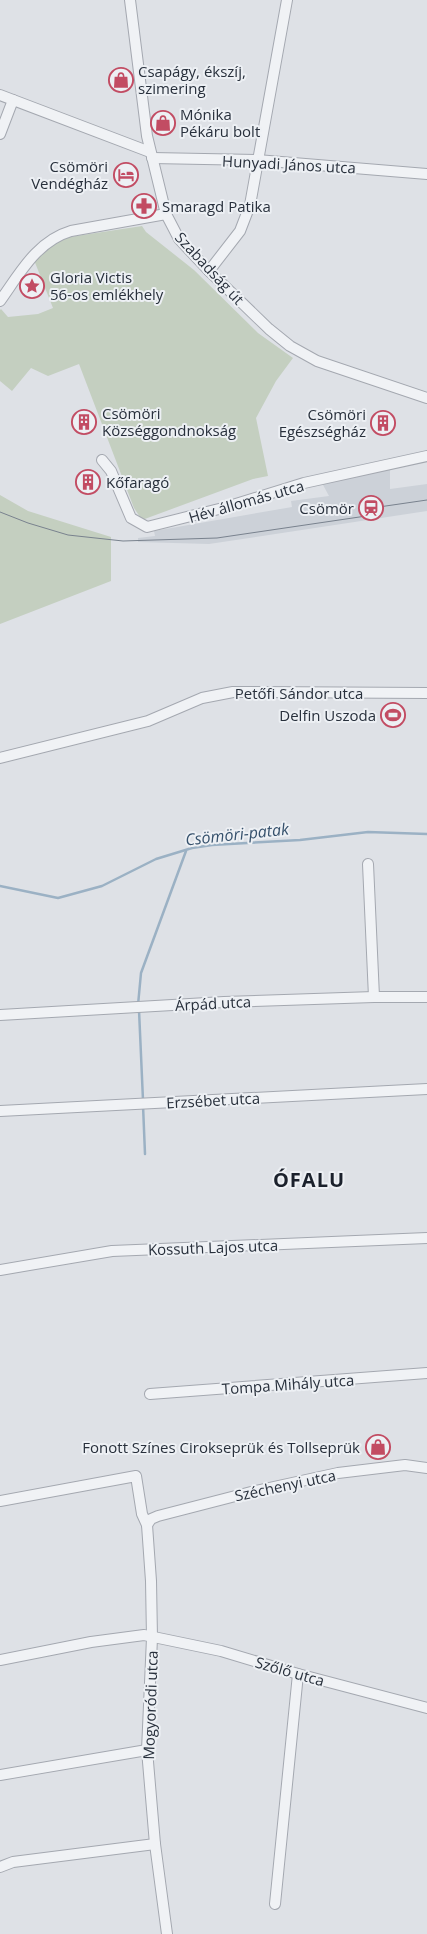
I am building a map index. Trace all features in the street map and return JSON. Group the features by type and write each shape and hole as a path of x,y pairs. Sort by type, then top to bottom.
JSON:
{"street":[{"name":"Szabadság út","path":"130,0 140,74 141,100 151,155 166,214 180,239 209,271 269,329 303,354 427,398"},
{"path":"209,271 240,231 247,216 287,0"},
{"name":"Hunyadi János utca","path":"0,95 151,155 257,160 427,174"},
{"path":"0,134 13,100"},
{"path":"0,301 28,262 44,244 62,234 166,214"},
{"name":"Hév állomás utca","path":"102,460 111,471 131,518 147,527 223,508 304,483 427,456"},
{"name":"Petőfi Sándor utca","path":"0,758 148,721 202,698 233,692 427,693"},
{"path":"368,864 374,997"},
{"name":"Árpád utca","path":"0,1015 224,1002 427,997"},
{"name":"Erzsébet utca","path":"0,1111 427,1089"},
{"name":"Kossuth Lajos utca","path":"0,1270 112,1251 427,1238"},
{"name":"Tompa Mihály utca","path":"150,1394 427,1373"},
{"name":"Széchenyi utca","path":"147,1525 158,1516 250,1492 338,1473 405,1465 427,1468"},
{"name":"Mogyoródi utca","path":"0,1500 136,1476 142,1514 147,1525 152,1638 147,1750 155,1844 167,1934"},
{"name":"Szőlő utca","path":"0,1660 90,1642 144,1635 221,1651 298,1674 427,1708"},
{"path":"275,1904 298,1674"},
{"path":"0,1775 147,1750"},
{"path":"0,1867 13,1862 155,1844"}],"shaded area":[{"path":"390,468 390,489 427,484 427,511 209,544 138,542 138,538 155,536 154,531 292,507 291,501 329,496 322,483"}],"green space":[{"path":"142,226 146,232 194,270 258,333 293,358 276,381 256,418 268,476 253,479 142,520 134,508 79,364 48,376 31,368 12,391 0,381 0,310 8,317 38,314 53,308 34,260 45,247 63,238"},
{"path":"0,495 28,511 111,537 111,581 0,624"}],"waterway":[{"name":"Csömöri-patak","path":"0,886 58,898 102,886 156,859 192,848 212,845 300,840 368,832 427,834"},
{"path":"138,1005 141,973 186,851"},
{"path":"139,1010 143,1100"},
{"path":"143,1105 145,1154"}],"tram line":[{"path":"372,508 427,500"},
{"path":"0,512 68,535 123,541 217,538 373,515"}],"place":[{"name":"Csapágy, ékszíj, szimering","path":"121,80"},
{"name":"Mónika Pékáru bolt","path":"163,123"},
{"name":"Csömöri Vendégház","path":"126,175"},
{"name":"Smaragd Patika","path":"144,206"},
{"name":"Gloria Victis 56-os emlékhely","path":"32,286"},
{"name":"Csömöri Községgondnokság","path":"84,422"},
{"name":"Csömöri Egészségház","path":"383,423"},
{"name":"Kőfaragó","path":"88,482"},
{"name":"Csömör","path":"371,508"},
{"name":"Delfin Uszoda","path":"393,715"},
{"name":"Fonott Színes Cirokseprük és Tollseprük","path":"378,1447"}],"district":[{"name":"ÓFALU","path":"309,1179"}]}
